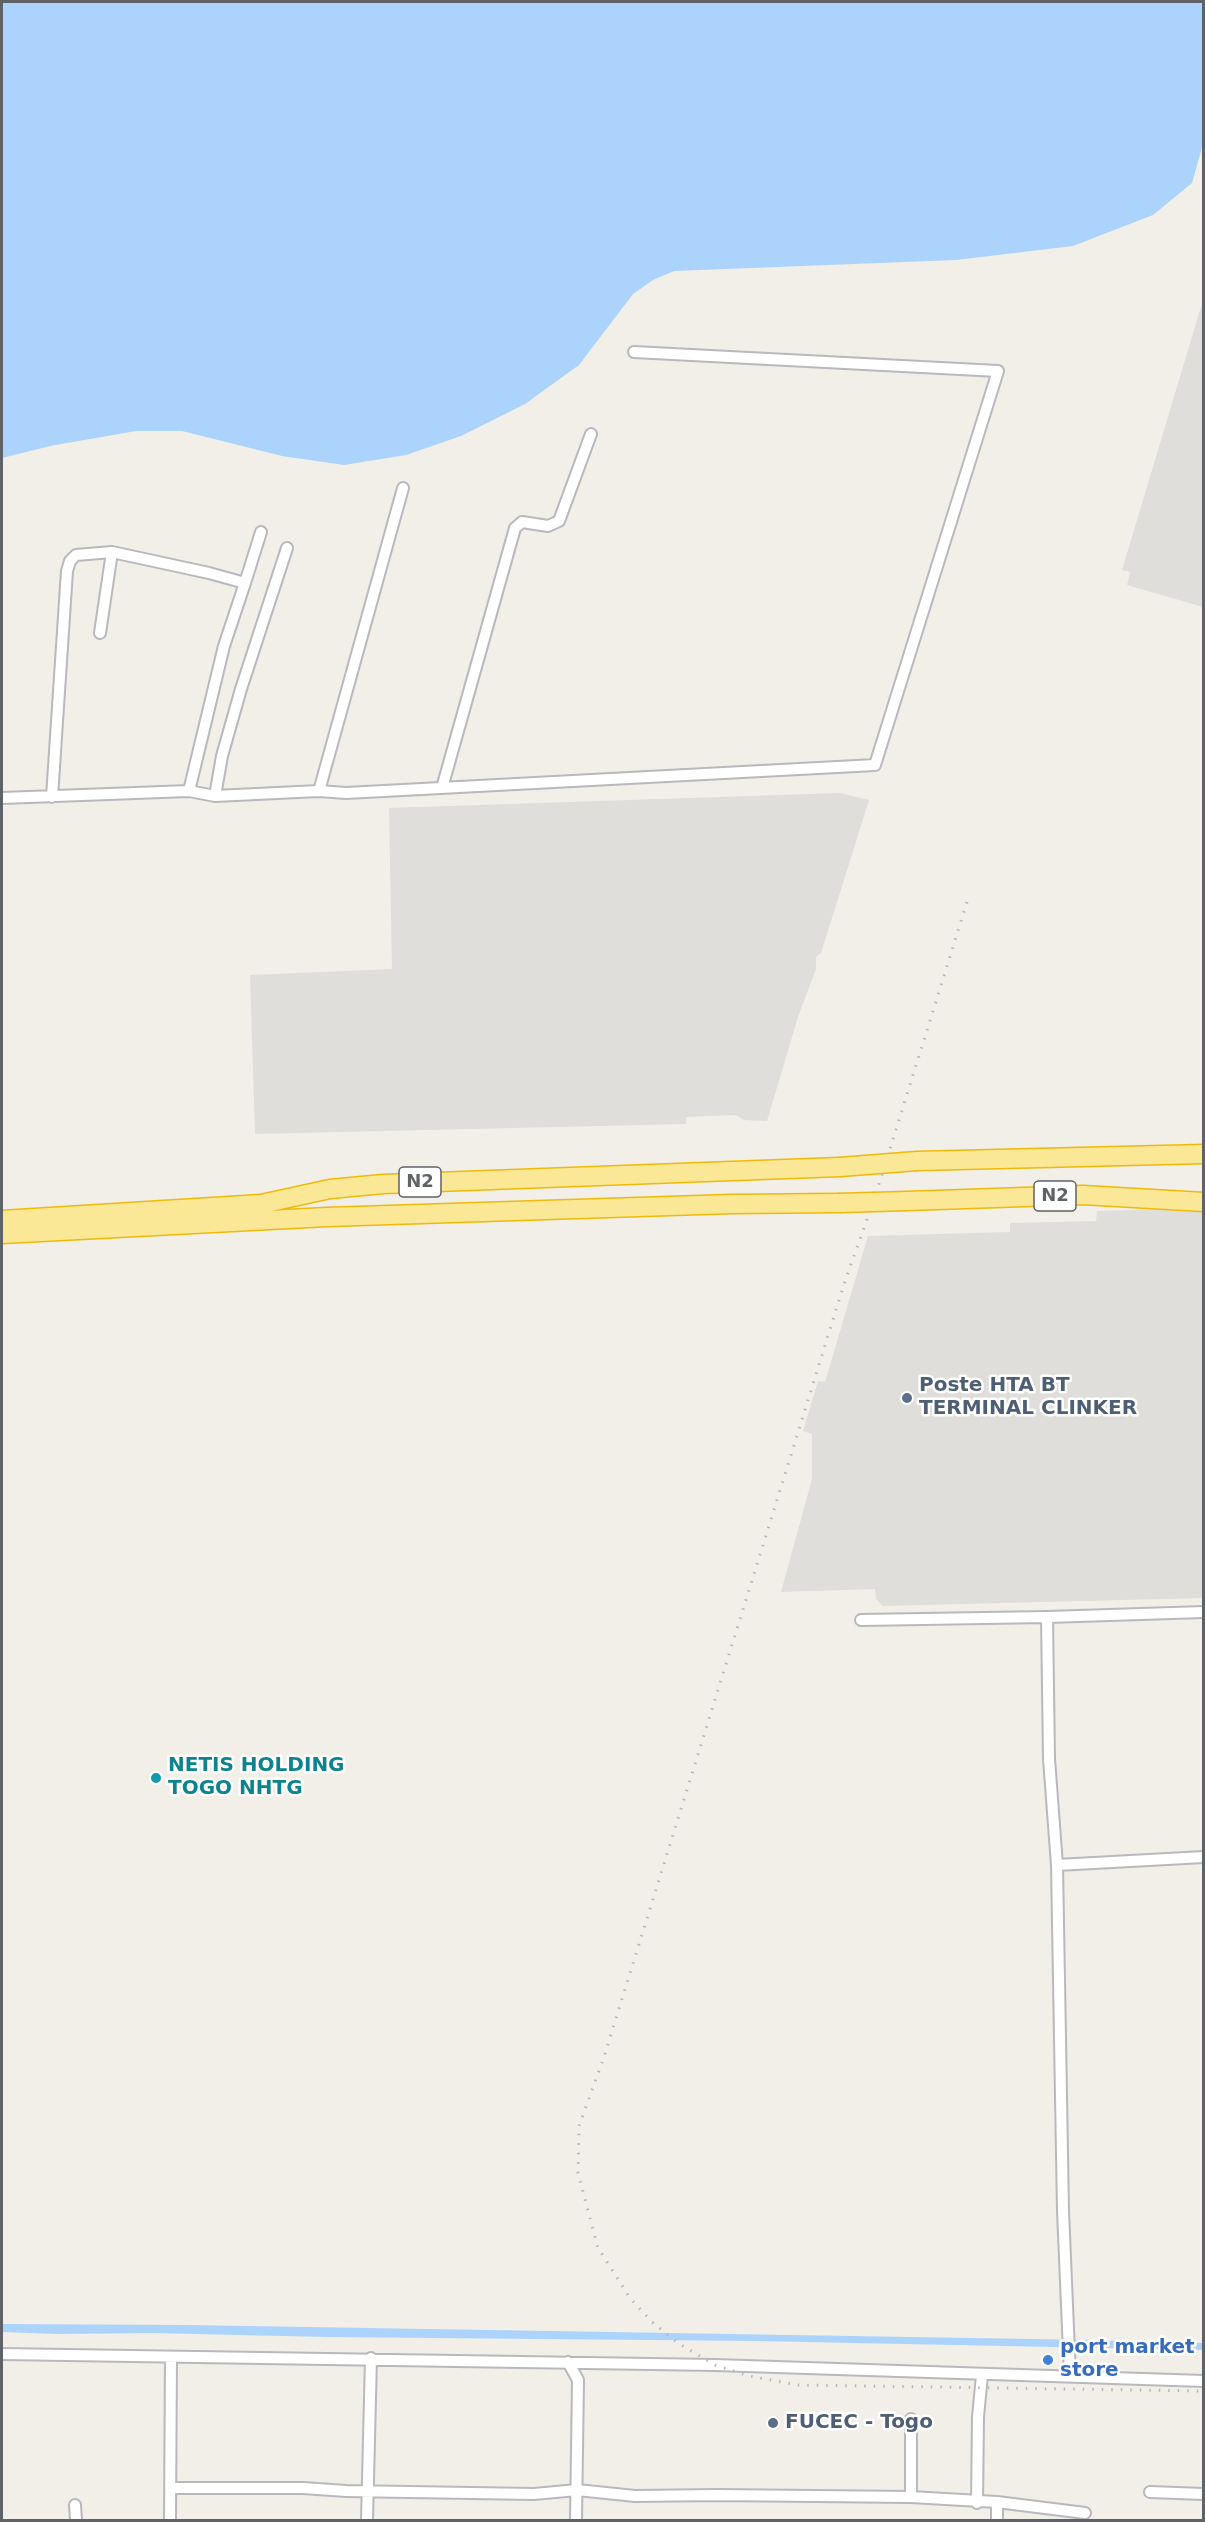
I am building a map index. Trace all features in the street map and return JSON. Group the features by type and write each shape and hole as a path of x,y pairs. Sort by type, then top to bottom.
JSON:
{"highway":[{"name":"N2","path":"2,1220 261,1204 330,1189 391,1183 840,1167 917,1161 1203,1154"},
{"name":"N2","path":"2,1234 339,1216 732,1204 1083,1195 1203,1202"}],"street":[{"path":"2,798 189,791 214,796 319,791 346,793 875,765 998,371 634,352"},
{"path":"442,788 515,528 522,522 548,526 559,521 591,434"},
{"path":"319,791 403,488"},
{"path":"189,791 224,646 261,532"},
{"path":"214,796 222,756 241,689 287,548"},
{"path":"52,797 67,571 70,561 76,555 112,552 245,583"},
{"path":"100,633 112,552"},
{"path":"861,1620 1203,1612"},
{"path":"1047,1617 1049,1759 1057,1865 1063,2199 1070,2376"},
{"path":"1057,1865 1203,1857"},
{"path":"2,2354 727,2365 1203,2381"},
{"path":"170,2520 171,2357"},
{"path":"368,2520 370,2358"},
{"path":"568,2362 578,2380 576,2520"},
{"path":"977,2503 978,2416 982,2375"},
{"path":"912,2419 912,2497"},
{"path":"171,2488 303,2488 534,2494 577,2490 635,2496 912,2497 977,2503 997,2502 1085,2513"},
{"path":"1150,2492 1203,2494"},
{"path":"997,2502 997,2520"},
{"path":"75,2505 76,2520"}],"shaded area":[{"path":"1203,300 1204,607 1127,585 1130,572 1122,570"},
{"path":"840,793 869,800 821,953 816,957 816,969 798,1017 767,1121 744,1120 736,1115 686,1117 686,1124 255,1134 250,975 392,969 389,808"},
{"path":"1203,1208 1203,1598 883,1606 876,1599 875,1589 781,1592 812,1479 812,1434 803,1431 818,1381 825,1382 868,1236 1010,1232 1010,1223 1096,1221 1097,1211"}],"water":[{"path":"2,2 1203,2 1203,144 1192,183 1153,215 1073,246 956,260 674,271 653,280 633,294 579,365 525,404 461,436 406,455 344,465 282,456 182,431 136,431 50,446 2,458"},
{"path":"2,2324 1091,2340 1203,2343 1204,2350 756,2341 152,2333 56,2334 2,2332"}],"railway":[{"path":"967,902 875,1197 845,1281 604,2057 579,2126 578,2173 598,2248 630,2298 652,2322 678,2343 715,2365 749,2376 798,2385 1204,2391"}],"place":[{"name":"Poste HTA BT TERMINAL CLINKER","path":"907,1398"},
{"name":"NETIS HOLDING TOGO NHTG","path":"156,1778"},
{"name":"port market store","path":"1048,2360"},
{"name":"FUCEC - Togo","path":"773,2423"}]}
